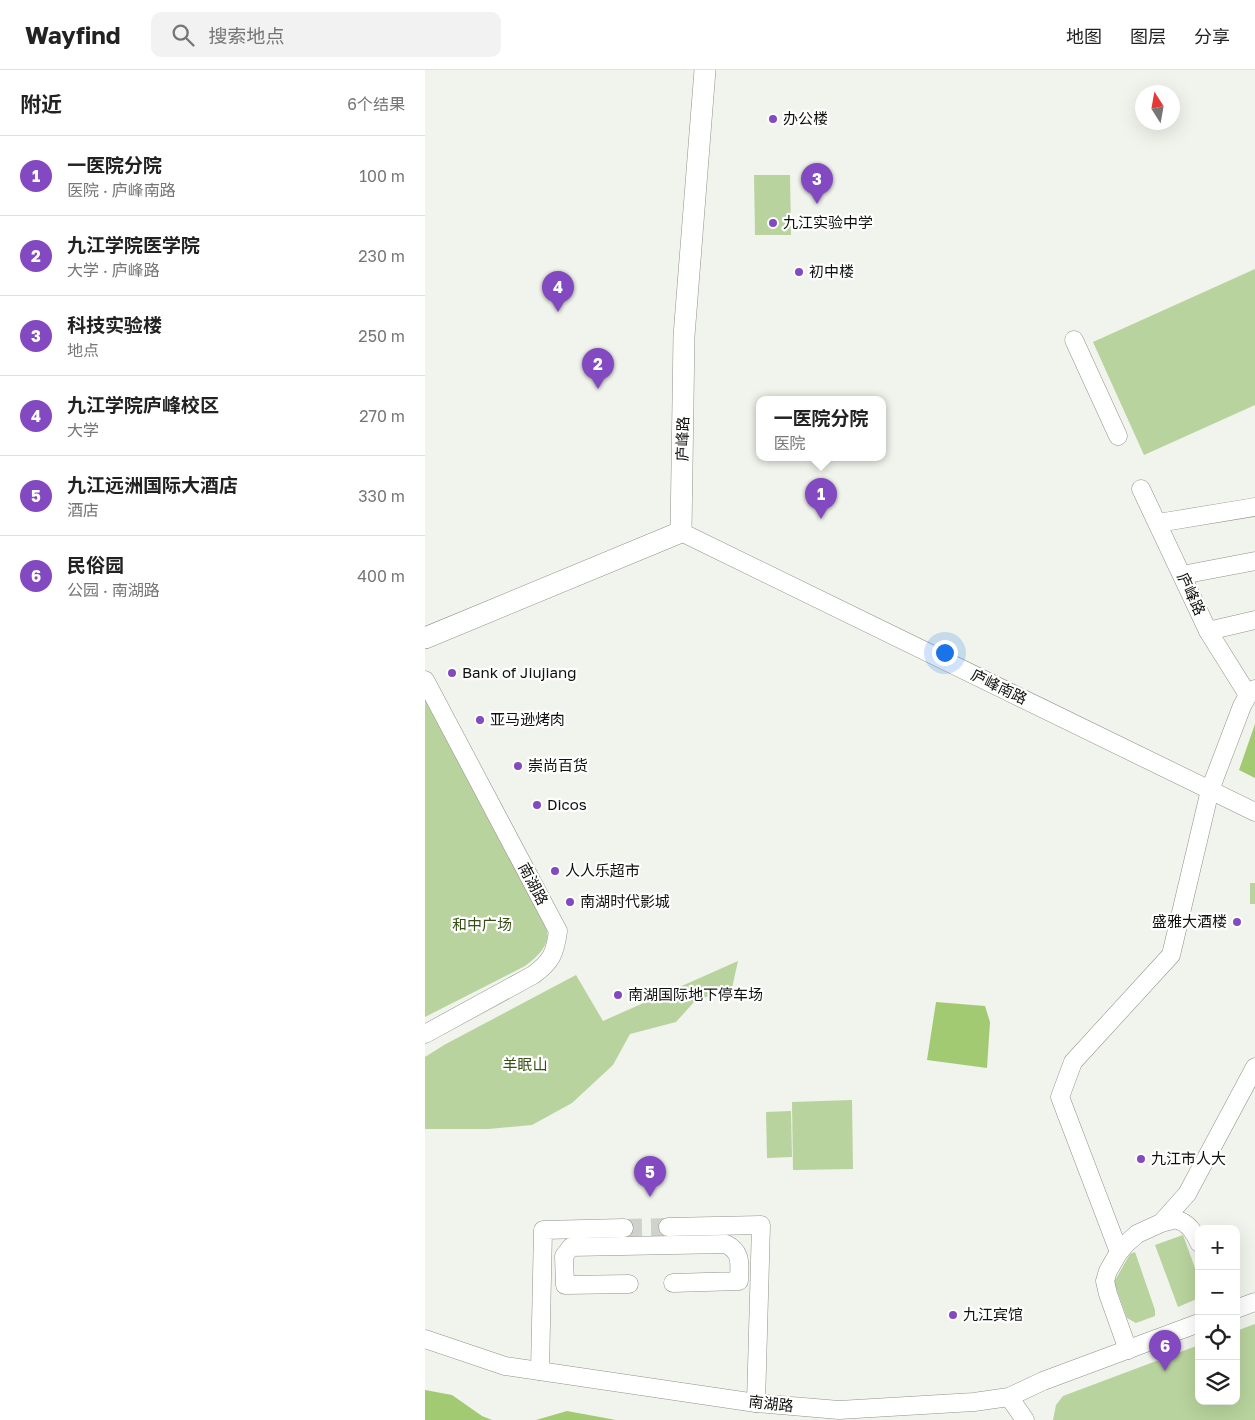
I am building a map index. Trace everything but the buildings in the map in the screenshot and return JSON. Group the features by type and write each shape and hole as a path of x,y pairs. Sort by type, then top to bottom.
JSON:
{"main road":[{"name":"庐峰路","path":"681,532 684,336 705,70"},
{"path":"425,638 681,532"}],"street":[{"path":"1074,340 1118,436"},
{"name":"庐峰路","path":"1141,489 1208,631 1252,692"},
{"path":"1158,523 1255,507"},
{"name":"庐峰南路","path":"681,532 1255,812"},
{"path":"1182,575 1255,560"},
{"path":"1208,631 1255,620"},
{"name":"南湖路","path":"425,680 558,931 552,957 545,966 533,975 425,1034"},
{"path":"1119,1252 1061,1098 1073,1062 1171,955 1210,790 1235,723 1252,692"},
{"path":"1161,1223 1187,1194 1255,1067"},
{"path":"1128,1350 1108,1294 1105,1281 1108,1270 1119,1252 1137,1234 1161,1223 1177,1220 1187,1226 1195,1235"},
{"path":"668,1227 761,1225 756,1403"},
{"path":"726,1226 726,1244"},
{"path":"540,1372 543,1230 624,1228"},
{"path":"572,1229 571,1247 564,1256 565,1285 629,1284"},
{"path":"571,1247 726,1244 736,1249 739,1257 739,1282 673,1283"},
{"path":"1240,1308 1255,1302"},
{"name":"南湖路","path":"425,1339 505,1366 756,1403 839,1410 974,1402 1009,1397 1043,1381 1195,1325"},
{"path":"1009,1397 1025,1420"}],"green space":[{"path":"754,175 790,175 791,235 755,235"},
{"path":"1255,269 1255,405 1144,455 1093,342"},
{"name":"和中广场","path":"425,694 541,916 547,929 547,936 544,947 525,966 425,1017"},
{"path":"1250,883 1255,883 1255,904 1250,904"},
{"name":"羊眠山","path":"738,961 732,988 695,1001 676,1022 630,1034 613,1065 572,1103 532,1125 488,1129 425,1129 425,1057 444,1045 576,975 603,1021"},
{"path":"852,1100 853,1169 793,1170 792,1102"},
{"path":"791,1111 792,1157 767,1158 766,1112"},
{"path":"1183,1235 1195,1268 1195,1300 1178,1307 1155,1245"},
{"path":"1135,1252 1155,1310 1155,1316 1136,1323 1127,1318 1114,1282 1130,1254"},
{"path":"1255,1324 1255,1420 1053,1420 1056,1405 1063,1396 1195,1346 1195,1405 1240,1405 1240,1330"}],"shaded area":[{"path":"1255,724 1255,778 1239,770"},
{"path":"936,1002 985,1006 990,1022 987,1068 927,1060"},
{"path":"425,1390 452,1395 482,1416 492,1420 425,1420"},
{"path":"567,1411 616,1420 536,1420"}],"tunnel":[{"path":"624,1228 668,1227"}],"place":[{"name":"办公楼","path":"773,119"},
{"name":"科技实验楼","path":"817,204"},
{"name":"九江实验中学","path":"773,223"},
{"name":"初中楼","path":"799,272"},
{"name":"九江学院庐峰校区","path":"558,312"},
{"name":"九江学院医学院","path":"598,389"},
{"name":"一医院分院","path":"821,519"},
{"name":"Bank of Jiujiang","path":"452,673"},
{"name":"亚马逊烤肉","path":"480,720"},
{"name":"崇尚百货","path":"518,766"},
{"name":"Dicos","path":"537,805"},
{"name":"人人乐超市","path":"555,871"},
{"name":"南湖时代影城","path":"570,902"},
{"name":"盛雅大酒楼","path":"1237,922"},
{"name":"南湖国际地下停车场","path":"618,995"},
{"name":"九江市人大","path":"1141,1159"},
{"name":"九江远洲国际大酒店","path":"650,1197"},
{"name":"九江宾馆","path":"953,1315"},
{"name":"民俗园","path":"1165,1371"}]}
